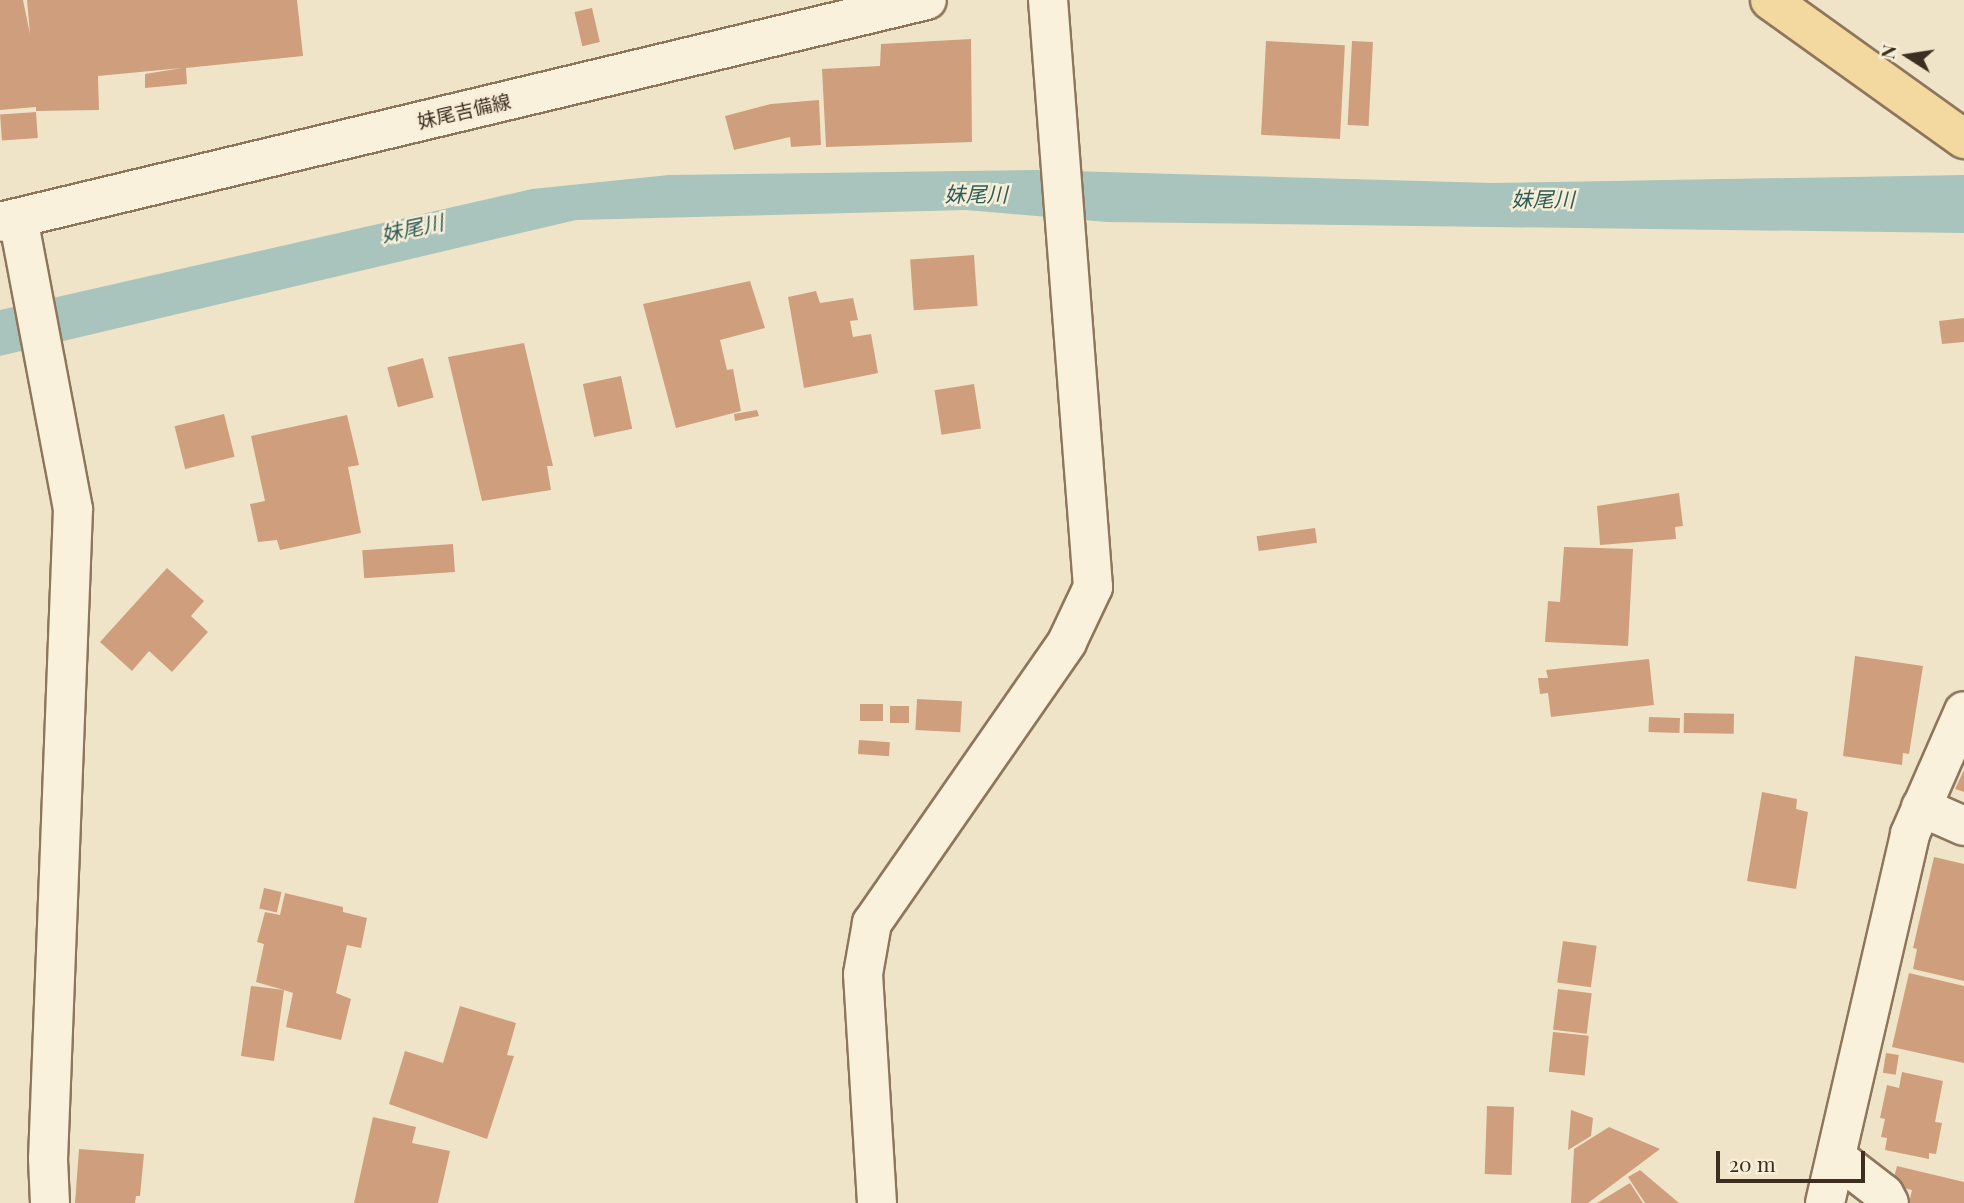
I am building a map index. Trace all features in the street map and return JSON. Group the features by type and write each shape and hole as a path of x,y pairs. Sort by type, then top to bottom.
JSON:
{"main road":[{"path":"1770,0 1964,139"}],"street":[{"name":"妹尾吉備線","path":"9,220 927,0"},
{"path":"877,1203 863,974 872,923 1067,642 1093,587 1048,0"},
{"path":"9,220 27,264 73,509 48,1159 50,1203"},
{"path":"1825,1203 1910,834 1964,711"},
{"path":"1921,807 1964,826"},
{"path":"1836,1157 1884,1194 1889,1203"}],"water":[{"name":"妹尾川","path":"1035,170 1492,183 1964,175 1964,233 1107,222 966,210 576,220 0,356 0,310 532,189 669,175"}],"building":[{"path":"0,0 23,0 30,34 27,0 297,0 303,56 186,68 187,84 145,88 145,74 182,68 98,76 99,110 36,111 36,107 0,110"},
{"path":"592,8 600,42 582,46 574,12"},
{"path":"971,39 972,142 826,147 822,69 880,66 881,44"},
{"path":"1266,41 1345,45 1340,139 1261,135"},
{"path":"1352,41 1373,42 1369,126 1348,125"},
{"path":"819,100 821,145 791,147 790,137 734,150 725,116 771,104"},
{"path":"36,112 38,138 2,140 0,115"},
{"path":"974,255 978,306 914,310 910,259"},
{"path":"750,281 765,328 720,340 727,370 733,369 741,411 676,428 643,304"},
{"path":"816,291 820,303 853,298 858,320 850,321 853,337 871,334 878,373 804,388 788,297"},
{"path":"1964,318 1964,342 1942,344 1939,321"},
{"path":"524,343 553,466 547,466 551,490 482,501 448,357"},
{"path":"423,358 434,398 398,407 387,368"},
{"path":"621,376 632,429 594,437 583,384"},
{"path":"974,384 981,428 942,435 934,390"},
{"path":"757,410 759,416 735,421 734,414"},
{"path":"224,414 235,457 185,469 175,426"},
{"path":"347,415 359,465 348,467 361,533 280,550 277,540 258,542 250,504 265,501 251,436"},
{"path":"1679,493 1683,526 1675,527 1676,539 1600,545 1597,506"},
{"path":"1315,528 1317,543 1259,551 1257,536"},
{"path":"453,544 455,572 364,578 362,550"},
{"path":"1564,547 1633,549 1628,646 1545,642 1548,601 1560,602"},
{"path":"167,568 204,601 191,616 208,632 172,672 149,651 132,671 100,642"},
{"path":"1855,656 1923,666 1909,754 1903,753 1902,765 1843,756"},
{"path":"1649,659 1654,705 1551,717 1548,693 1540,694 1538,678 1548,678 1546,670"},
{"path":"917,699 962,701 960,732 915,730"},
{"path":"860,704 883,704 883,721 860,721"},
{"path":"890,706 909,706 909,723 890,723"},
{"path":"1684,713 1734,714 1734,734 1684,733"},
{"path":"1649,717 1680,718 1679,733 1648,732"},
{"path":"859,740 890,742 889,756 858,754"},
{"path":"1964,770 1964,792 1955,789"},
{"path":"1762,792 1797,799 1796,809 1808,812 1796,889 1747,881"},
{"path":"1934,857 1964,864 1964,981 1913,969 1917,949 1913,948"},
{"path":"264,888 282,892 277,913 259,908"},
{"path":"285,893 343,907 343,912 367,918 361,948 347,945 336,993 351,999 341,1040 286,1027 293,993 256,982 264,944 257,942 265,912 280,915"},
{"path":"1563,941 1597,946 1591,987 1557,983"},
{"path":"1909,973 1964,986 1964,1063 1892,1047"},
{"path":"251,986 284,990 274,1061 241,1056"},
{"path":"1558,989 1592,993 1587,1034 1553,1030"},
{"path":"460,1006 516,1023 507,1055 514,1056 487,1139 389,1104 405,1051 443,1063"},
{"path":"1553,1032 1589,1036 1585,1076 1549,1072"},
{"path":"1886,1053 1899,1055 1896,1075 1883,1073"},
{"path":"1902,1072 1943,1081 1935,1122 1942,1123 1936,1154 1929,1153 1929,1159 1885,1150 1887,1138 1881,1137 1885,1119 1880,1118 1887,1085 1899,1088"},
{"path":"1487,1106 1514,1107 1512,1175 1485,1174"},
{"path":"1571,1110 1593,1118 1591,1136 1568,1150"},
{"path":"373,1117 416,1127 412,1143 450,1151 438,1203 354,1203"},
{"path":"1609,1127 1660,1149 1588,1203 1571,1203 1574,1149"},
{"path":"79,1149 144,1154 140,1196 136,1196 135,1203 75,1203"},
{"path":"1897,1166 1964,1182 1964,1203 1909,1203 1912,1190 1892,1185"},
{"path":"1640,1170 1679,1203 1645,1203 1628,1177"},
{"path":"1630,1183 1643,1203 1597,1203"}]}
